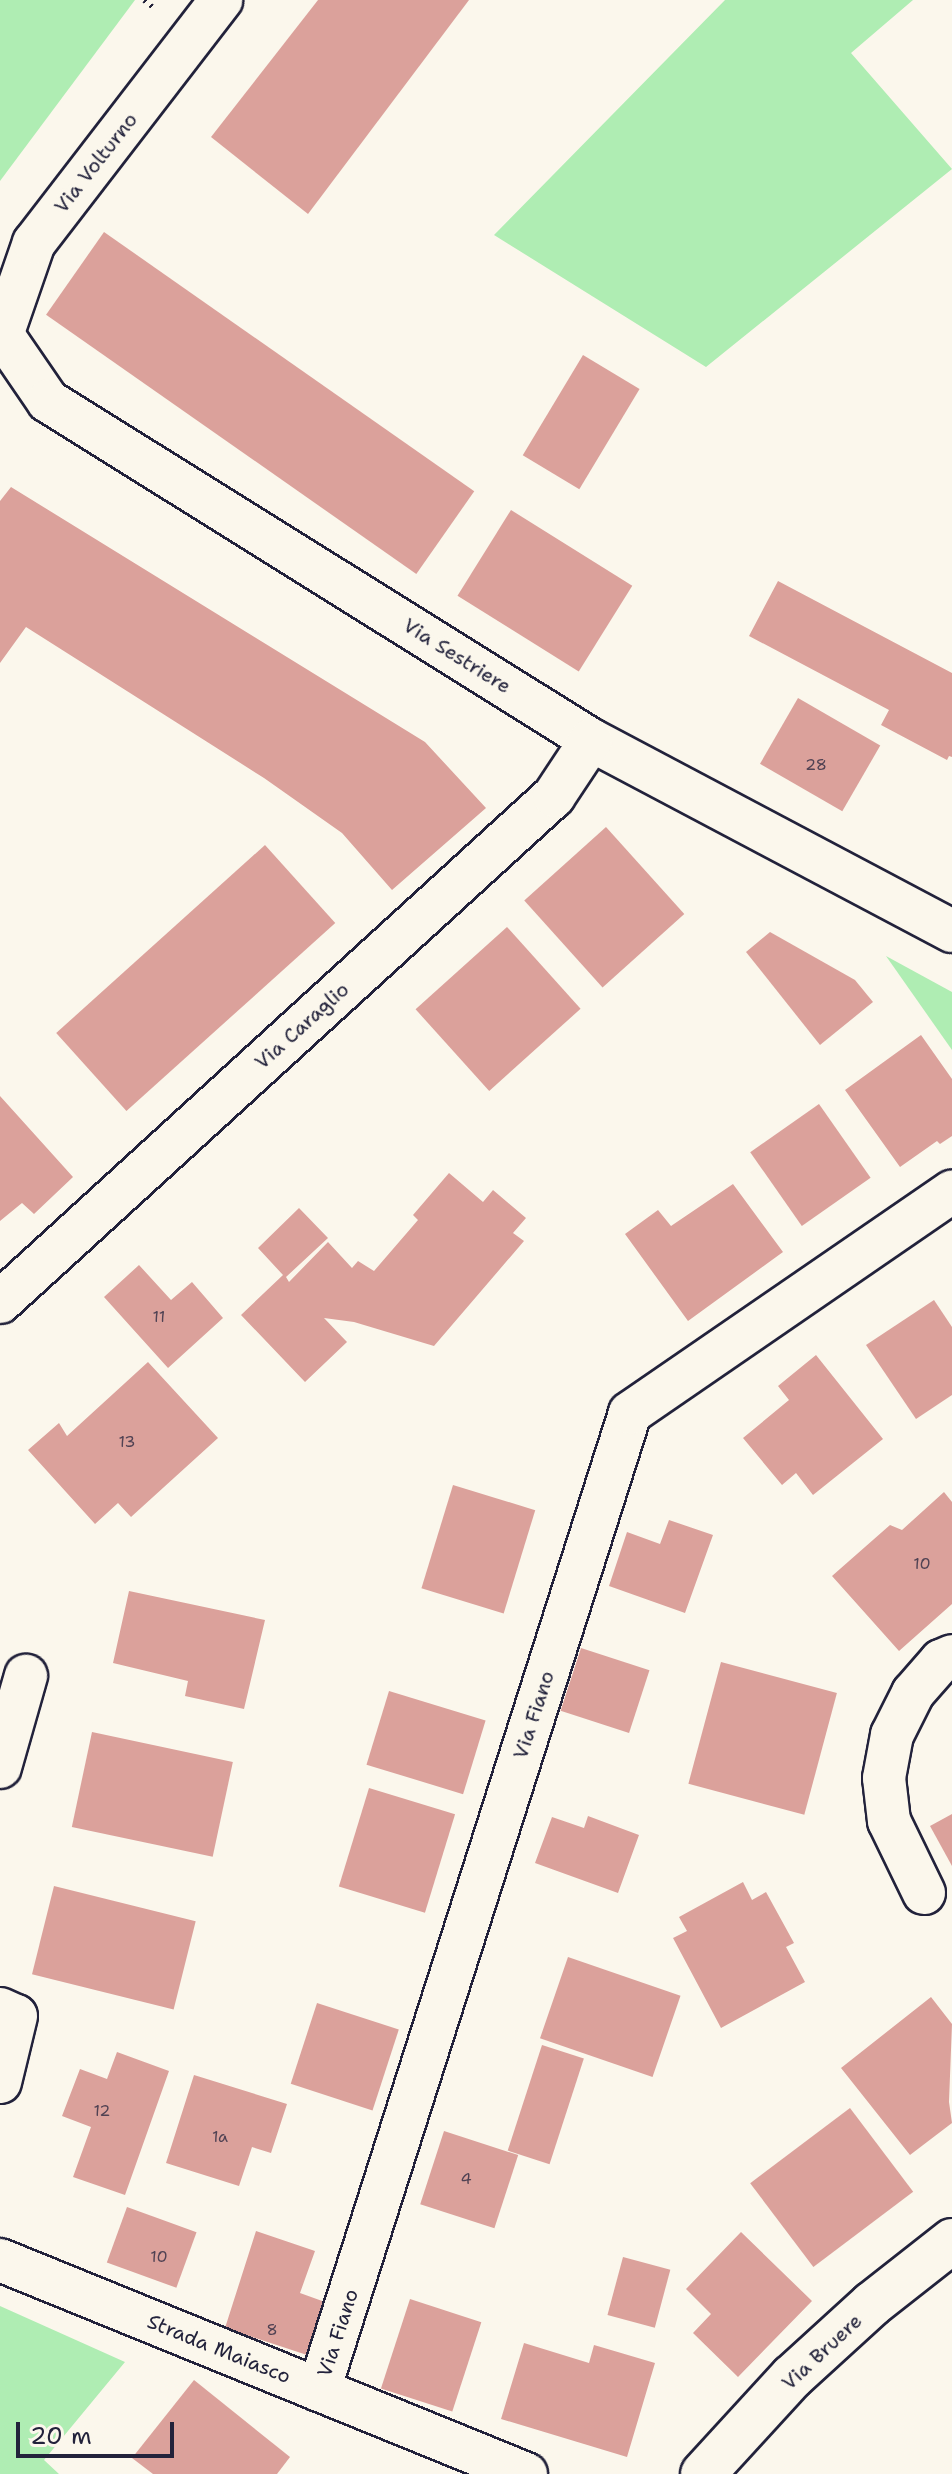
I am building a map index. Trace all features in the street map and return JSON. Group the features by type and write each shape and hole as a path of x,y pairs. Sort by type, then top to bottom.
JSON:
{"street":[{"name":"Via Volturno","path":"1,335 34,243 221,0"},
{"name":"Via Sestriere","path":"1,335 48,401 591,740 952,931"},
{"name":"Via Caraglio","path":"5,1287 554,796 591,740"},
{"name":"Via Fiano","path":"319,2390 630,1413 952,1192"},
{"path":"924,1893 889,1821 884,1778 892,1735 913,1693 941,1661 952,1656"},
{"path":"0,1767 26,1676"},
{"path":"0,2009 16,2016 0,2082"},
{"name":"Via Bruere","path":"703,2474 792,2377 872,2304 952,2241"},
{"name":"Strada Maiasco","path":"0,2260 526,2474"}],"green space":[{"path":"0,0 135,0 0,181"},
{"path":"725,0 913,0 851,53 952,169 706,367 494,235"},
{"path":"886,956 952,992 952,1050"},
{"path":"0,2306 125,2362 44,2460 59,2474 0,2474"}],"building":[{"path":"318,0 469,0 308,214 211,137"},
{"path":"104,232 474,491 416,574 46,315"},
{"path":"583,355 640,389 579,489 523,455"},
{"path":"11,487 425,742 486,808 392,890 342,833 264,778 26,627 0,663 0,501"},
{"path":"511,510 632,586 579,671 457,596"},
{"path":"778,581 952,673 952,757 949,756 947,760 881,725 889,710 749,636"},
{"path":"798,698 880,746 842,811 760,764"},
{"path":"606,827 684,914 603,988 524,901"},
{"path":"265,845 335,923 126,1111 56,1033"},
{"path":"507,927 581,1009 489,1091 416,1009"},
{"path":"770,932 855,980 873,1002 820,1045 746,952"},
{"path":"921,1035 952,1079 952,1136 940,1144 937,1141 900,1167 845,1090"},
{"path":"0,1096 73,1177 34,1214 22,1203 0,1221"},
{"path":"819,1104 871,1178 802,1226 750,1152"},
{"path":"449,1173 483,1202 493,1190 526,1218 513,1233 524,1241 434,1346 354,1322 324,1318 347,1342 305,1382 241,1315 283,1275 258,1248 299,1208 328,1238 286,1277 289,1282 328,1242 352,1268 358,1261 374,1271 418,1220 413,1215"},
{"path":"733,1184 783,1252 688,1321 625,1234 658,1210 671,1226"},
{"path":"139,1265 171,1300 192,1282 223,1318 168,1368 104,1297"},
{"path":"934,1300 952,1327 952,1395 916,1419 866,1345"},
{"path":"816,1355 883,1439 813,1495 796,1473 782,1485 743,1438 789,1400 778,1386"},
{"path":"148,1362 218,1438 131,1517 118,1503 95,1524 28,1450 59,1423 67,1436"},
{"path":"453,1485 535,1510 504,1613 421,1588"},
{"path":"944,1492 952,1502 952,1604 899,1651 832,1576 890,1525 902,1530"},
{"path":"669,1520 713,1535 685,1613 609,1586 627,1532 660,1544"},
{"path":"129,1591 265,1620 244,1709 185,1696 188,1681 113,1663"},
{"path":"581,1648 649,1670 629,1733 561,1711"},
{"path":"721,1662 837,1693 804,1815 688,1784"},
{"path":"389,1691 486,1721 463,1794 366,1765"},
{"path":"92,1732 233,1762 213,1857 72,1827"},
{"path":"369,1788 455,1814 425,1913 339,1886"},
{"path":"952,1814 952,1866 930,1826"},
{"path":"588,1816 639,1835 618,1893 535,1863 552,1817 584,1828"},
{"path":"743,1882 752,1900 766,1892 794,1943 786,1947 805,1982 721,2028 673,1938 687,1931 679,1917"},
{"path":"54,1886 196,1921 174,2010 32,1974"},
{"path":"568,1957 681,1996 653,2077 540,2038"},
{"path":"931,1997 952,2024 949,2102 952,2123 910,2155 841,2068"},
{"path":"317,2003 399,2030 373,2110 291,2084"},
{"path":"542,2045 584,2059 550,2164 508,2151"},
{"path":"117,2052 169,2071 125,2195 73,2177 91,2127 62,2116 80,2069 107,2079"},
{"path":"194,2075 287,2104 271,2153 252,2147 239,2186 166,2163"},
{"path":"850,2108 913,2192 813,2267 750,2183"},
{"path":"444,2131 518,2155 494,2228 420,2204"},
{"path":"127,2207 197,2232 176,2288 107,2262"},
{"path":"256,2231 315,2251 300,2293 325,2302 307,2355 225,2328"},
{"path":"741,2232 812,2301 738,2377 693,2333 711,2314 686,2289"},
{"path":"623,2257 670,2270 655,2328 607,2315"},
{"path":"410,2299 481,2322 452,2412 381,2388"},
{"path":"524,2343 589,2363 594,2345 655,2363 627,2457 501,2419"},
{"path":"194,2380 290,2457 277,2474 153,2474 132,2458"}]}
